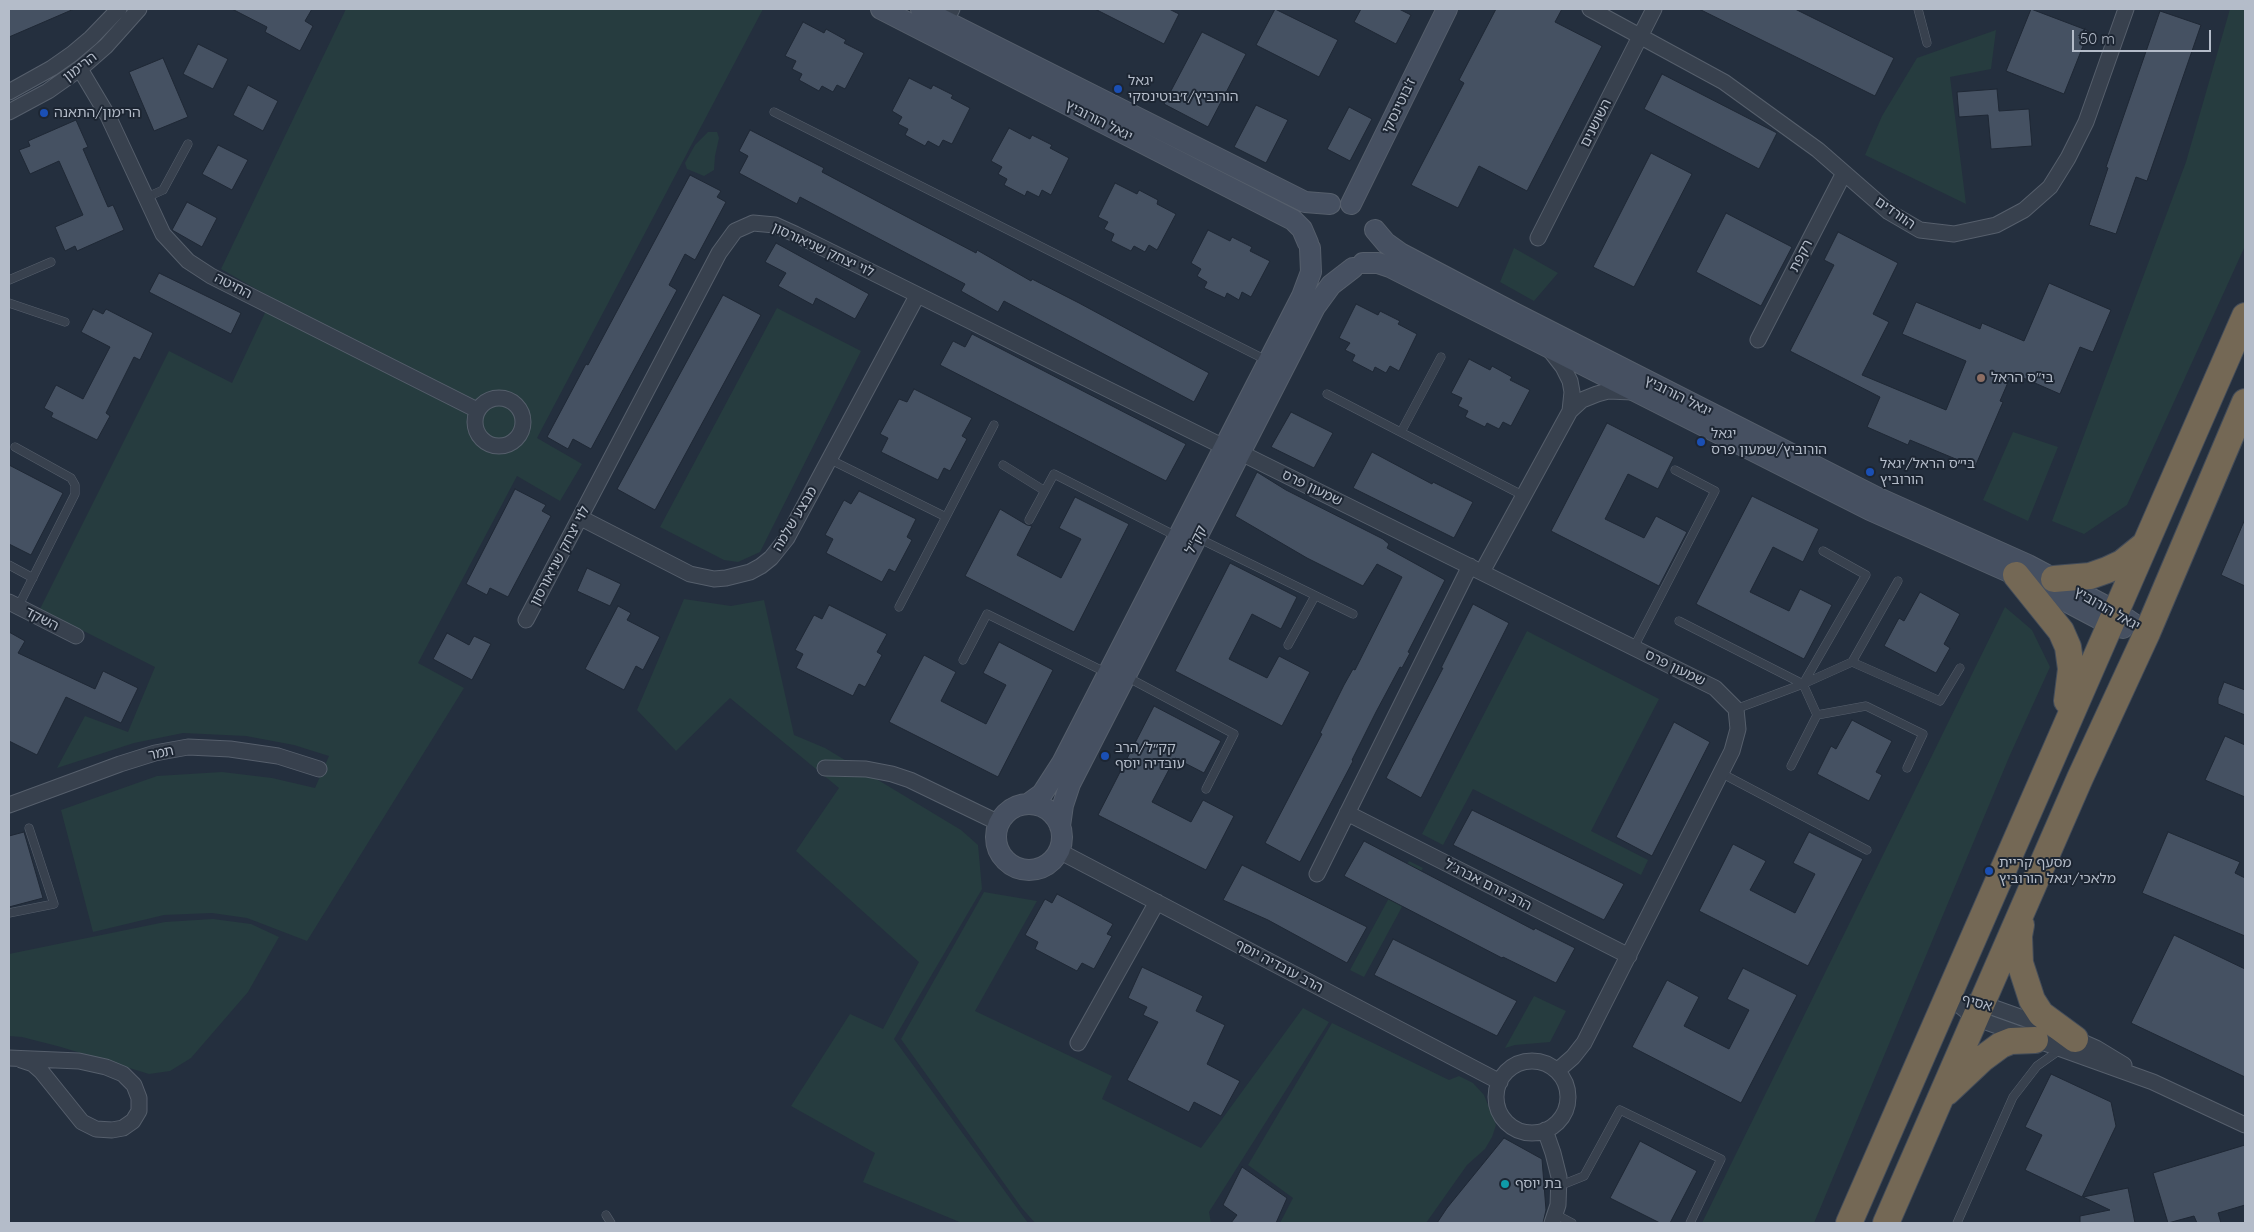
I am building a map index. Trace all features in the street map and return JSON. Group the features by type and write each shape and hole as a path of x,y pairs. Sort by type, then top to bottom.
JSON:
{"highway":[{"path":"1849,1223 2245,316"},
{"path":"1886,1223 2080,778 2147,633 2245,402"},
{"path":"2054,579 2090,576 2107,570 2122,563 2145,544"},
{"path":"2016,575 2061,631 2069,650 2071,669 2070,692 2046,770"},
{"path":"2028,897 2019,936 2020,963 2025,985 2041,1014 2068,1044"},
{"path":"1939,1100 1982,1059 2001,1045 2011,1041 2034,1040"}],"main road":[{"name":"יגאל הורוביץ","path":"881,9 1294,220 1302,229 1309,245"},
{"name":"יגאל הורוביץ","path":"921,9 949,15 1305,202 1330,204"},
{"name":"ז'בוטינסקי","path":"1351,204 1447,9"},
{"path":"1341,202 1351,204 1368,215 1375,230 1374,245 1370,255 1358,265 1343,270 1327,267 1318,261 1309,245 1308,232 1311,222 1317,213 1330,204 1341,202"},
{"name":"יגאל הורוביץ","path":"1375,230 1386,243 1400,253 1876,497 2028,565 2054,579 2112,618"},
{"name":"קק\"ל","path":"1233,450 1268,362 1308,282 1311,263 1309,245"},
{"name":"יגאל הורוביץ","path":"1358,265 1378,263 1390,267 1870,510 2147,633"},
{"name":"קק\"ל","path":"1060,826 1063,805 1070,784 1117,675 1233,450 1319,300 1331,285 1358,265"},
{"name":"קק\"ל","path":"1028,804 1039,797 1051,781 1117,675"},
{"path":"1028,804 1048,810 1055,817 1060,826 1062,841 1059,852 1054,859 1042,868 1031,870 1015,868 1005,860 997,847 996,838 999,823 1009,811 1028,804"}],"street":[{"name":"הרימון","path":"9,92 52,68 72,54 91,38 118,9"},
{"name":"הרימון","path":"9,112 40,96 80,69 106,46 139,9"},
{"name":"הוורדים","path":"1590,9 1724,82 1818,150 1889,212 1920,230 1954,234 1996,225 2024,210 2050,187 2068,158 2086,122 2125,9"},
{"name":"השושנים","path":"1538,238 1654,9"},
{"name":"החיטה","path":"80,69 108,116 163,234 188,261 212,276 478,410"},
{"name":"רקפת","path":"1758,340 1844,173"},
{"name":"לוי יצחק שניאורסון","path":"526,620 719,253 736,231 753,223 775,225 1233,450"},
{"name":"מבצע שלמה","path":"581,518 690,574 714,579 738,576 761,566 780,549 917,296"},
{"path":"1546,346 1568,376 1572,392 1570,411"},
{"path":"1317,874 1347,813 1476,569 1524,496 1570,411 1582,400 1597,394 1637,392"},
{"name":"שמעון פרס","path":"1233,450 1715,688 1736,710"},
{"name":"השקד","path":"13,604 76,636"},
{"path":"1557,1071 1574,1057 1584,1043 1732,751 1738,728 1736,710"},
{"name":"תמר","path":"9,804 138,758 188,747 230,749 278,756 319,768"},
{"path":"825,768 866,769 901,777 999,823"},
{"name":"הרב יורם אברג'ל","path":"1347,813 1629,956"},
{"name":"הרב עובדיה יוסף","path":"1059,852 1500,1082"},
{"path":"1078,1043 1157,902"},
{"name":"אסיף","path":"1948,996 2034,1040 2096,1048 2153,1082 2245,1125"},
{"name":"אסיף","path":"1978,1010 2068,1044"},
{"path":"15,1059 79,1061 106,1067 123,1074 134,1085 139,1098 139,1111 133,1121 123,1128 112,1130 96,1129 82,1122 41,1071 32,1064 15,1059"},
{"path":"1525,1062 1542,1062 1557,1071 1566,1084 1568,1101 1565,1112 1558,1121 1545,1130 1533,1133 1522,1131 1508,1123 1497,1104 1497,1092 1500,1082 1510,1069 1525,1062"},
{"path":"1545,1130 1555,1160 1559,1186 1554,1219"}],"lane":[{"path":"1918,9 1927,43"},
{"path":"774,112 1268,362"},
{"path":"145,198 163,190 188,144"},
{"path":"9,280 51,262"},
{"path":"9,303 65,322"},
{"path":"1401,432 1441,357"},
{"path":"1327,394 1524,496"},
{"path":"899,607 994,425"},
{"path":"13,604 33,578 70,508 75,494 75,485 71,478 15,447"},
{"path":"829,459 946,517"},
{"path":"1003,465 1045,491"},
{"path":"1634,647 1715,491 1675,470"},
{"path":"1029,520 1054,474 1353,614"},
{"path":"1803,684 1866,575 1823,551"},
{"path":"9,565 33,578"},
{"path":"1736,710 1803,684 1852,662 1898,581"},
{"path":"1288,645 1315,596"},
{"path":"962,660 987,614 1117,675 1234,734 1206,789"},
{"path":"1679,621 1803,684 1817,715"},
{"path":"1852,662 1940,701 1960,668"},
{"path":"1817,715 1866,706 1923,734 1907,768"},
{"path":"1791,766 1817,715"},
{"path":"1721,773 1867,850"},
{"path":"9,913 54,904 29,828"},
{"path":"1957,1223 2014,1097 2038,1066 2068,1044"},
{"path":"1559,1186 1584,1176 1620,1110 1721,1159 1690,1223"},
{"path":"606,1215 611,1223"},
{"path":"1554,1219 1572,1223"}],"green space":[{"path":"346,9 763,9 537,438 582,464 560,501 517,476 418,663 464,688 307,941 247,918 212,913 164,915 93,932 61,810 157,776 222,772 272,778 315,788 329,756 294,745 246,736 183,733 134,743 57,768 85,716 128,732 155,667 40,609 169,351 232,383 272,298 221,269"},
{"path":"2230,9 2245,9 2245,246 2127,505 2084,534 2052,521 2186,162"},
{"path":"1996,30 1991,69 1950,77 1966,204 1865,155 1882,116 1917,58"},
{"path":"708,132 717,132 719,138 714,170 704,176 687,169 685,163 695,145"},
{"path":"1514,248 1558,273 1534,301 1500,282"},
{"path":"777,308 861,351 760,552 738,562 724,560 660,527"},
{"path":"2013,432 2058,447 2028,521 1983,500"},
{"path":"684,599 731,606 764,600 794,735 825,748 961,830 978,845 982,889 894,1039 1028,1223 962,1223 863,1182 875,1153 791,1106 850,1014 883,1029 919,962 796,851 839,788 730,698 676,751 637,710"},
{"path":"2005,607 2032,630 2050,667 2010,755 1814,1223 1702,1223"},
{"path":"1527,631 1659,699 1591,831 1648,860 1641,875 1473,789 1443,845 1422,834"},
{"path":"1409,861 1423,868 1364,977 1350,970"},
{"path":"984,892 1037,901 975,1011 1112,1076 1102,1099 1201,1148 1303,1008 1329,1022 1209,1212 1211,1223 1035,1223 1021,1207 901,1039"},
{"path":"213,919 251,924 279,937 248,992 191,1058 170,1071 149,1074 61,1047 22,1037 9,1036 9,954 165,922"},
{"path":"1534,996 1566,1011 1550,1042 1515,1045 1505,1048"},
{"path":"1332,1023 1449,1080 1459,1076 1473,1083 1484,1095 1496,1125 1492,1137 1485,1149 1467,1165 1426,1223 1280,1223 1293,1198 1248,1165"}],"building":[{"path":"9,9 74,9 9,37"},
{"path":"232,9 312,9 305,21 313,26 300,51 265,32 267,27"},
{"path":"1095,9 1169,9 1179,14 1164,44"},
{"path":"1275,9 1338,40 1319,77 1256,45"},
{"path":"1361,9 1399,9 1411,15 1396,44 1354,22"},
{"path":"1496,9 1562,9 1555,22 1602,46 1527,191 1479,166 1458,208 1411,185 1464,83 1459,80"},
{"path":"1699,9 1795,9 1894,58 1875,96"},
{"path":"2031,9 2089,31 2064,94 2006,71"},
{"path":"2160,11 2201,25 2147,181 2136,177 2116,234 2089,225 2108,168 2106,167"},
{"path":"803,22 824,33 826,29 846,40 844,43 864,53 845,89 837,85 833,92 822,86 819,91 799,80 802,74 792,69 796,61 785,56"},
{"path":"1202,32 1246,54 1208,127 1164,104"},
{"path":"198,44 228,59 213,89 183,74"},
{"path":"163,58 188,117 154,131 129,72"},
{"path":"1662,74 1777,133 1759,169 1644,109"},
{"path":"909,78 931,89 933,85 953,95 951,98 970,108 952,144 943,140 939,147 928,141 925,146 905,135 908,129 898,124 902,117 892,111"},
{"path":"248,85 278,101 263,131 233,115"},
{"path":"1997,89 1999,111 2029,109 2032,146 1991,149 1988,115 1959,117 1957,92"},
{"path":"1256,105 1288,120 1266,163 1234,147"},
{"path":"1349,107 1372,119 1350,161 1327,149"},
{"path":"76,120 88,147 83,149 108,207 113,205 124,230 77,251 75,246 65,251 55,227 83,215 59,161 30,174 19,150 30,146 28,141"},
{"path":"1009,128 1030,139 1032,135 1052,145 1050,148 1069,158 1051,195 1042,190 1039,197 1027,191 1025,196 1004,185 1007,179 998,174 1002,167 991,161"},
{"path":"750,130 824,168 822,172 890,208 976,253 977,250 1031,281 1032,279 1079,303 1209,373 1194,402 1004,301 998,312 961,291 965,284 800,197 797,204 739,173 748,156 739,151"},
{"path":"218,145 248,160 232,190 202,174"},
{"path":"1651,153 1692,174 1634,287 1593,267"},
{"path":"690,175 721,191 717,197 726,202 695,260 685,254 669,285 677,290 591,449 573,439 568,449 547,437"},
{"path":"1115,183 1137,194 1139,190 1158,200 1157,204 1176,214 1157,250 1149,245 1145,252 1134,246 1131,251 1111,241 1114,234 1104,229 1108,222 1098,217"},
{"path":"187,202 217,218 202,247 172,230"},
{"path":"1726,213 1792,247 1761,306 1696,272"},
{"path":"1208,230 1230,241 1232,237 1252,247 1250,251 1270,261 1251,297 1242,292 1239,300 1227,293 1225,298 1204,288 1207,282 1197,276 1201,269 1191,263"},
{"path":"1838,232 1898,263 1873,314 1889,322 1862,375 1946,410 1966,361 1902,334 1916,302 1980,329 1982,323 2024,341 2049,283 2111,310 2093,352 2080,347 2060,394 2012,373 2000,401 2003,402 1975,467 1910,440 1908,445 1867,427 1880,397 1790,351 1834,265 1824,260"},
{"path":"776,243 869,294 855,319 816,298 813,305 778,286 786,273 765,262"},
{"path":"159,273 241,313 231,334 149,292"},
{"path":"723,295 761,315 655,510 617,489"},
{"path":"1356,304 1378,315 1380,311 1400,321 1398,324 1417,334 1399,371 1390,366 1386,373 1375,367 1373,372 1352,361 1355,355 1345,350 1350,343 1339,338"},
{"path":"93,309 103,314 106,309 153,333 140,360 134,357 106,413 110,416 97,440 51,417 53,413 44,408 56,385 83,399 110,347 81,332"},
{"path":"972,334 1186,444 1166,481 940,365 953,341 965,347"},
{"path":"1469,359 1490,370 1492,366 1512,377 1510,380 1530,390 1511,426 1503,422 1499,429 1487,423 1485,427 1465,417 1468,411 1458,406 1462,398 1451,393"},
{"path":"914,389 972,418 962,436 967,439 950,471 944,468 938,480 881,452 888,438 880,434 899,399 907,402"},
{"path":"1291,412 1333,433 1314,468 1271,447"},
{"path":"1607,423 1674,457 1658,489 1628,474 1605,519 1644,538 1656,516 1687,532 1659,586 1551,531"},
{"path":"1372,452 1432,484 1433,482 1473,502 1454,538 1353,488"},
{"path":"9,465 63,493 31,555 9,544"},
{"path":"1257,472 1286,490 1383,539 1389,544 1387,548 1445,580 1408,652 1410,653 1402,668 1400,667 1376,712 1353,761 1300,862 1265,843 1322,734 1320,733 1344,685 1353,669 1355,670 1402,577 1377,564 1363,586 1307,558 1235,516"},
{"path":"515,489 546,505 542,511 551,516 508,597 490,588 487,595 466,584"},
{"path":"859,491 916,519 907,537 912,540 895,572 889,569 882,582 826,553 833,539 825,535 844,500 851,504"},
{"path":"1752,496 1819,529 1803,562 1773,547 1750,592 1789,611 1800,589 1832,605 1804,659 1696,604"},
{"path":"1075,497 1129,524 1074,632 965,576 1000,509 1032,526 1017,555 1061,578 1081,539 1059,528"},
{"path":"2245,519 2245,586 2221,575"},
{"path":"1230,563 1297,597 1281,629 1252,614 1229,659 1267,678 1279,656 1310,672 1282,726 1175,671"},
{"path":"587,568 621,584 610,606 577,591"},
{"path":"1920,592 1960,614 1944,644 1950,648 1936,673 1884,646 1899,618 1904,621"},
{"path":"1473,604 1509,623 1421,798 1386,778 1443,668 1441,668"},
{"path":"829,605 887,634 877,652 882,655 865,687 859,684 853,696 796,668 803,654 795,650 814,615 822,619"},
{"path":"618,606 631,613 627,620 660,637 643,670 636,666 624,690 585,669"},
{"path":"9,632 25,641 18,653 95,689 103,671 138,688 121,723 66,697 37,755 9,741"},
{"path":"447,633 469,645 474,636 491,644 472,680 433,659"},
{"path":"999,642 1053,670 998,777 889,722 924,655 956,672 941,701 986,724 1006,685 983,673"},
{"path":"2224,682 2245,690 2245,715 2218,704 2218,698"},
{"path":"1154,706 1221,741 1204,773 1175,758 1152,802 1191,822 1203,800 1234,816 1206,870 1098,815"},
{"path":"1852,720 1892,741 1876,772 1882,775 1869,801 1817,774 1831,746 1836,749"},
{"path":"1674,722 1710,742 1652,856 1616,837"},
{"path":"2225,736 2245,745 2245,797 2205,780"},
{"path":"1472,810 1624,884 1604,920 1453,845"},
{"path":"24,832 43,898 9,907 9,836"},
{"path":"1809,832 1863,859 1808,966 1699,911 1733,844 1766,861 1750,890 1795,913 1815,874 1793,863"},
{"path":"2168,832 2240,862 2235,873 2245,878 2245,936 2142,893"},
{"path":"1364,841 1534,930 1535,928 1575,948 1556,983 1502,958 1344,876"},
{"path":"1242,865 1367,927 1347,963 1268,920 1223,900"},
{"path":"1057,894 1113,924 1107,934 1112,936 1094,969 1082,963 1077,971 1035,949 1038,942 1025,935 1045,899 1052,903"},
{"path":"2174,935 2245,969 2245,1077 2131,1023"},
{"path":"1393,939 1517,1001 1497,1036 1374,975"},
{"path":"1142,967 1203,996 1196,1011 1225,1025 1207,1064 1240,1081 1221,1116 1194,1102 1189,1112 1127,1080 1158,1022 1143,1015 1147,1007 1128,998"},
{"path":"1743,968 1797,995 1741,1103 1632,1047 1667,980 1699,997 1684,1026 1729,1049 1749,1010 1727,999"},
{"path":"2051,1074 2111,1102 2116,1126 2082,1197 2025,1170 2042,1135 2025,1127"},
{"name":"בת יוסף","path":"1504,1138 1542,1159 1546,1210 1543,1223 1437,1223 1447,1208"},
{"path":"1640,1141 1697,1171 1670,1223 1660,1223 1610,1198"},
{"path":"2245,1145 2245,1205 2218,1213 2221,1223 2197,1223 2194,1216 2168,1223 2153,1173"},
{"path":"1242,1167 1287,1198 1276,1223 1231,1223 1237,1215 1223,1205"},
{"path":"2128,1188 2135,1223 2080,1223 2080,1216 2110,1210 2083,1197"}],"place":[{"name":"יגאל הורוביץ/ז׳בוטינסקי","path":"1118,89"},
{"name":"הרימון/התאנה","path":"44,113"},
{"name":"בי\"ס הראל","path":"1981,378"},
{"name":"יגאל הורוביץ/שמעון פרס","path":"1701,442"},
{"name":"בי״ס הראל/יגאל הורוביץ","path":"1870,472"},
{"name":"קק״ל/הרב עובדיה יוסף","path":"1105,756"},
{"name":"מסעף קריית מלאכי/יגאל הורוביץ","path":"1989,871"},
{"name":"בת יוסף","path":"1505,1184"}]}
